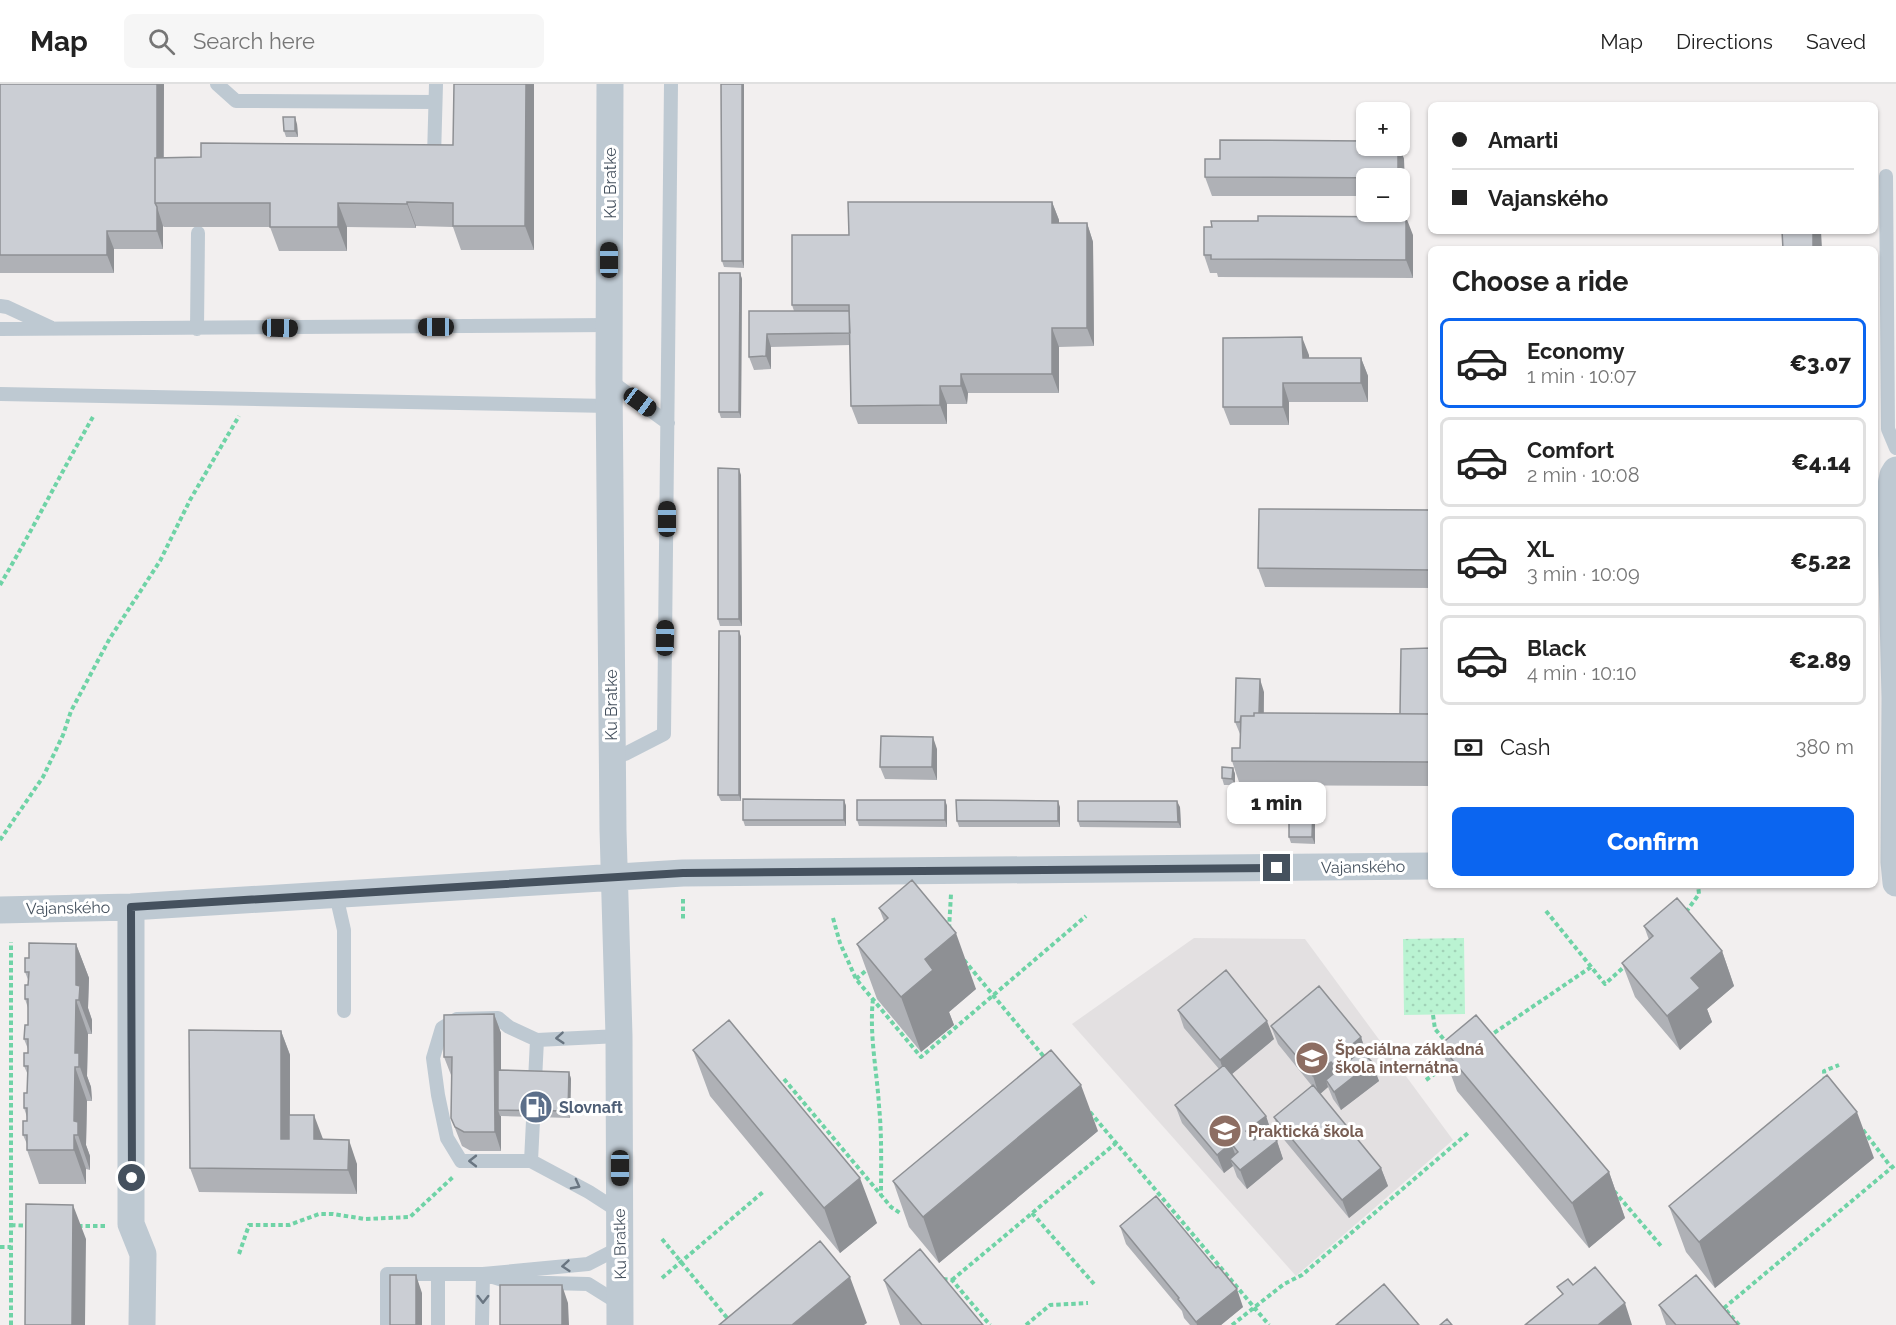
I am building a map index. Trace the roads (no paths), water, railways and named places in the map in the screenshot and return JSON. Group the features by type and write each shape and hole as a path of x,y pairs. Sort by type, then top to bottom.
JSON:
{"street":[{"name":"Ku Bratke","path":"610,84 609,393 613,878 619,1036 620,1315"},
{"path":"1890,867 1894,698 1890,490 1896,470"},
{"name":"Vajanského","path":"0,910 131,907 683,873 1428,866"},
{"path":"131,907 132,1224 143,1254 142,1325"}],"lane":[{"path":"217,84 236,101 435,102"},
{"path":"434,157 436,84"},
{"path":"612,754 625,754 664,734 671,84"},
{"path":"1886,176 1888,429 1896,448"},
{"path":"197,329 198,233"},
{"path":"0,306 7,307 54,329"},
{"path":"0,329 609,326"},
{"path":"0,394 248,399 609,393 668,423"},
{"path":"336,895 344,930 344,1011"},
{"path":"619,1036 537,1040 509,1027 498,1018 457,1019 442,1028 433,1058 447,1138 461,1161 531,1161 589,1192 620,1212"},
{"path":"531,1161 537,1040"},
{"path":"387,1325 387,1274 483,1274 588,1264 621,1247"},
{"path":"438,1274 438,1325"},
{"path":"483,1274 509,1282 566,1289 588,1284 620,1315"},
{"path":"482,1325 483,1274"}],"place":[{"name":"Špeciálna základná škola internátna","path":"1312,1058"},
{"name":"Slovnaft","path":"536,1107"},
{"name":"Praktická škola","path":"1225,1131"}]}
